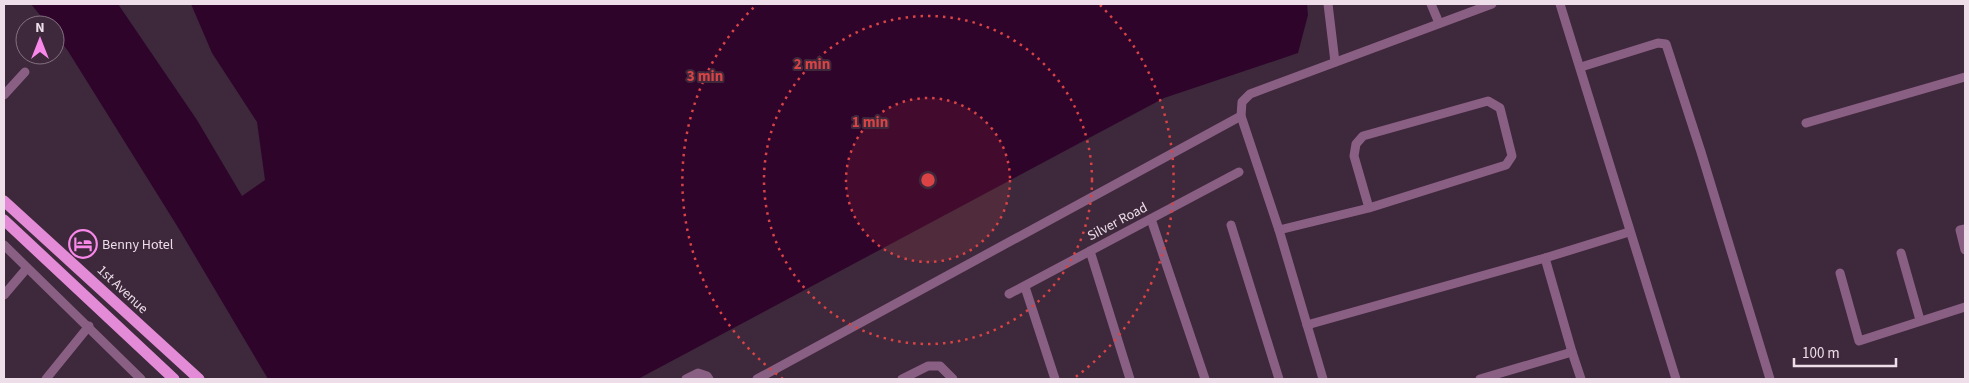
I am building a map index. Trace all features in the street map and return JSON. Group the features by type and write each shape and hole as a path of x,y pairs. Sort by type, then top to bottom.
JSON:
{"main road":[{"name":"1st Avenue","path":"4,200 198,379"},
{"path":"4,220 174,379"}],"street":[{"path":"1328,4 1336,62"},
{"path":"1431,4 1439,24"},
{"path":"1323,379 1241,116 1242,102 1250,94 1492,4"},
{"path":"1560,4 1676,379"},
{"path":"1581,67 1658,43 1666,44 1770,379"},
{"path":"4,95 25,72"},
{"path":"1806,123 1965,78"},
{"path":"1278,230 1369,208 1506,165 1512,156 1500,108 1488,101 1363,136 1356,144 1354,156 1369,208"},
{"path":"757,379 1241,116"},
{"name":"Silver Road","path":"1009,294 1239,172"},
{"path":"1151,219 1205,379"},
{"path":"1231,225 1279,379"},
{"path":"1965,229 1960,230 1965,250"},
{"path":"1307,325 1545,258 1629,232"},
{"path":"4,245 89,326 141,379"},
{"path":"1090,251 1130,379"},
{"path":"1901,253 1920,320"},
{"path":"1545,258 1581,379"},
{"path":"4,295 27,268"},
{"path":"1840,273 1859,341 1965,307"},
{"path":"1025,287 1055,379"},
{"path":"46,379 89,326"},
{"path":"1480,379 1572,352"},
{"path":"902,379 928,366 940,366 953,379"},
{"path":"686,379 698,373 708,378"}],"shaded area":[{"path":"31,4 118,4 197,120 242,196 265,180 257,122 212,53 191,4 1307,4 1308,15 1298,53 1164,98 638,379 268,379 179,229 65,47 65,15 40,15"}],"place":[{"name":"Benny Hotel","path":"83,244"}]}
